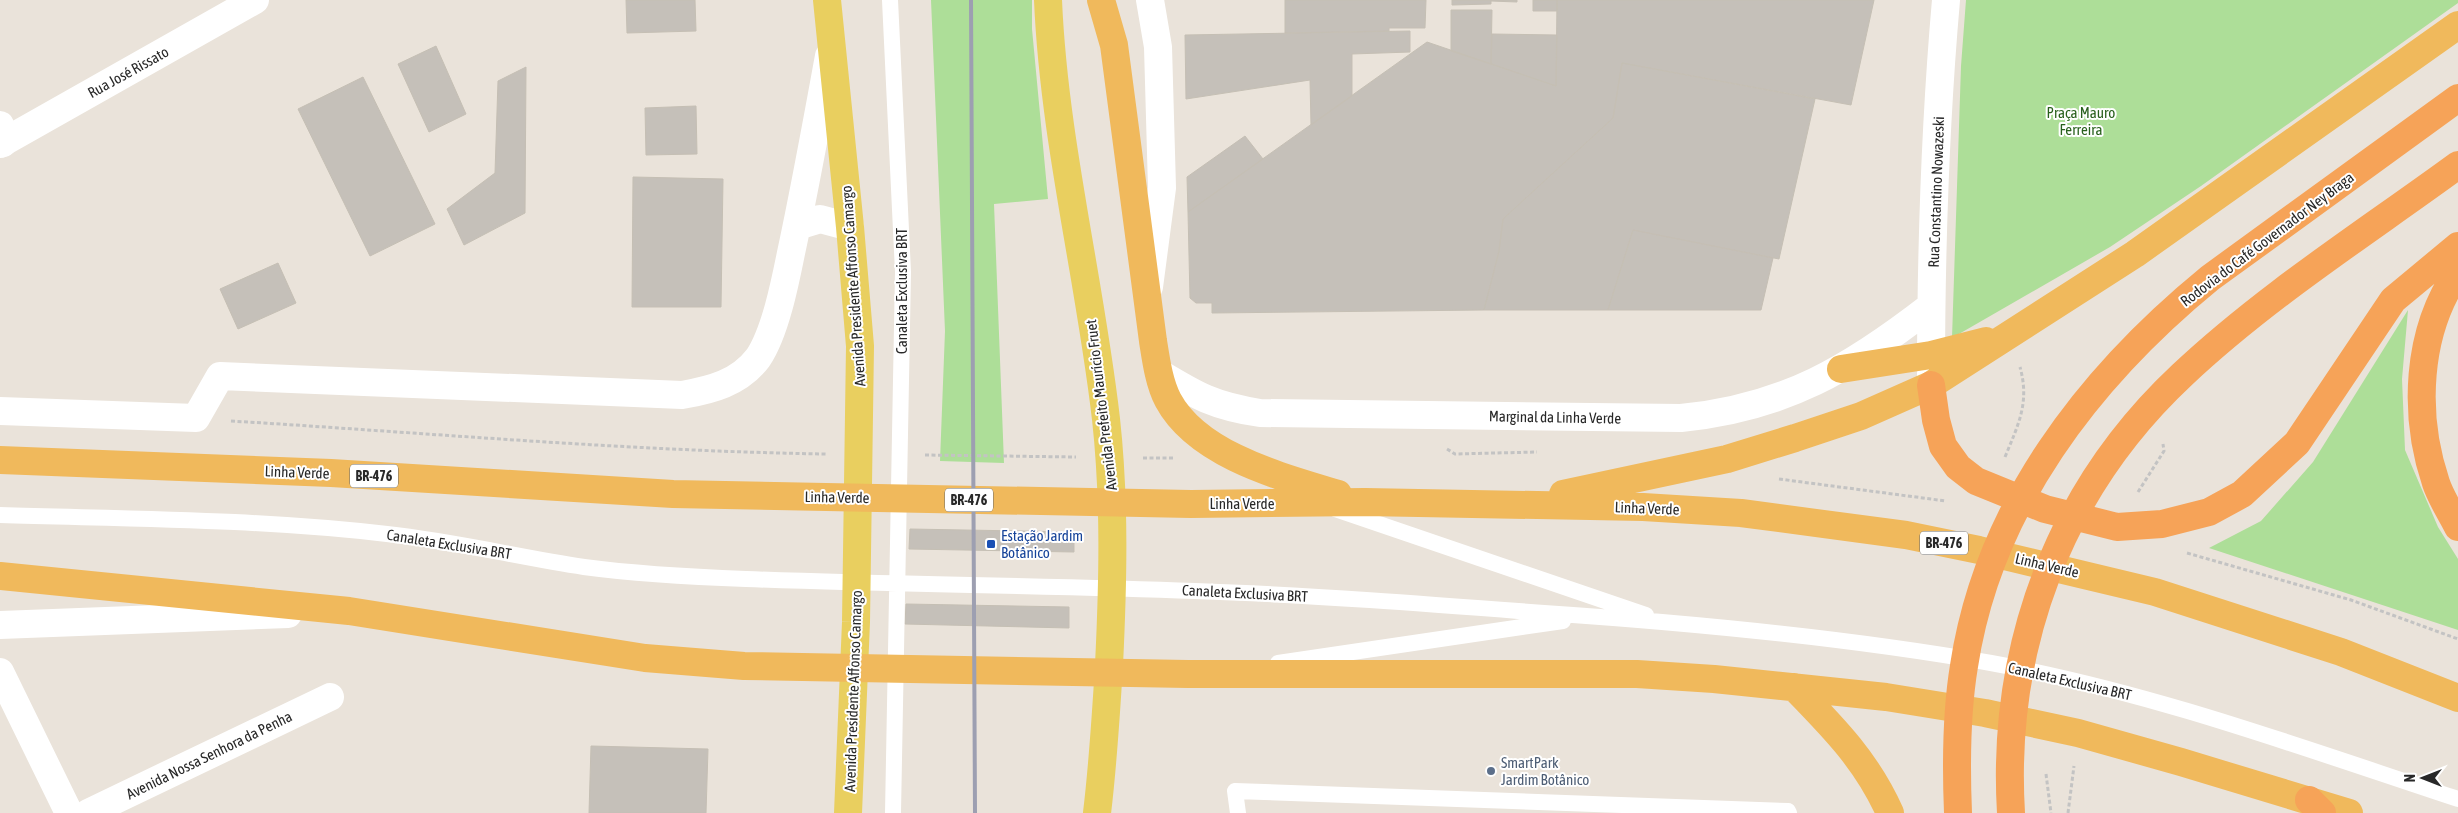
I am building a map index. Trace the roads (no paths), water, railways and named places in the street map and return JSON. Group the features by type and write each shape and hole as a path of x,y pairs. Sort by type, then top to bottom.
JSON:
{"highway":[{"path":"1101,0 1114,44 1148,301 1159,373 1168,400 1189,426 1216,448 1284,478 1365,502"},
{"path":"1515,505 1727,459 1861,416 1931,385 2012,335 2176,225 2458,25"},
{"name":"Rodovia do Café Governador Ney Braga","path":"1958,813 1958,721 1964,665 1975,613 2008,525 2032,478 2064,429 2101,382 2142,338 2210,278 2458,98"},
{"path":"2011,813 2010,732 2015,684 2038,595 2058,545 2110,458 2144,414 2181,376 2261,308 2458,165"},
{"path":"1931,385 1936,420 1943,446 1958,467 1976,481 2045,509 2117,527 2162,524 2208,512 2242,494 2297,443 2393,300 2458,246"},
{"path":"2458,272 2447,288 2426,344 2420,413 2436,483 2458,528"},
{"path":"1841,369 1931,355 2012,335"},
{"name":"Linha Verde","path":"0,460 331,473 637,492 747,496 1191,504 1365,502 1643,507 1741,513 1858,528 1979,550 2155,592 2340,652 2458,698"},
{"path":"0,576 349,611 645,658 744,666 1198,674 1637,674 1794,687 1886,697 1965,709 2078,733 2316,807 2349,813"},
{"path":"1794,687 1850,745 1878,787 1890,813"}],"main road":[{"name":"Avenida Presidente Affonso Camargo","path":"827,0 860,346 861,390 853,713 848,813"},
{"name":"Avenida Prefeito Maurício Fruet","path":"1048,0 1050,50 1056,104 1094,334 1112,484 1113,564 1110,637 1097,813"}],"street":[{"name":"Rua José Rissato","path":"1,137 255,0"},
{"path":"1148,301 1162,188 1158,47 1150,0"},
{"name":"Rua Constantino Nowazeski","path":"1931,385 1931,306 1946,0"},
{"path":"0,411 196,418 220,376 682,395 713,390 739,377 758,357 771,328 784,288 831,44"},
{"path":"797,226 820,220 850,226"},
{"name":"Marginal da Linha Verde","path":"1159,373 1202,399 1229,408 1260,413 1645,418 1715,414 1756,405 1799,390 1841,369 1885,342 1931,306"},
{"path":"0,625 349,611"},
{"path":"0,672 69,813"},
{"name":"Avenida Nossa Senhora da Penha","path":"88,813 330,697"}],"lane":[{"name":"Canaleta Exclusiva BRT","path":"890,0 903,272 893,813"},
{"name":"Canaleta Exclusiva BRT","path":"1317,503 1669,623"},
{"name":"Canaleta Exclusiva BRT","path":"0,515 243,524 384,533 618,572 745,579 1190,590 1333,598 1592,616 1897,648 1994,664 2081,682 2216,718 2458,798"},
{"name":"Canaleta Exclusiva BRT","path":"1198,674 1592,616"},
{"path":"1238,813 1235,790 1789,813"}],"railway":[{"path":"971,0 975,813"}],"place":[{"name":"Estação Jardim Botânico","path":"991,544"},
{"name":"SmartPark Jardim Botânico","path":"1491,771"}],"park label":[{"name":"Praça Mauro Ferreira","path":"2081,120"}]}
